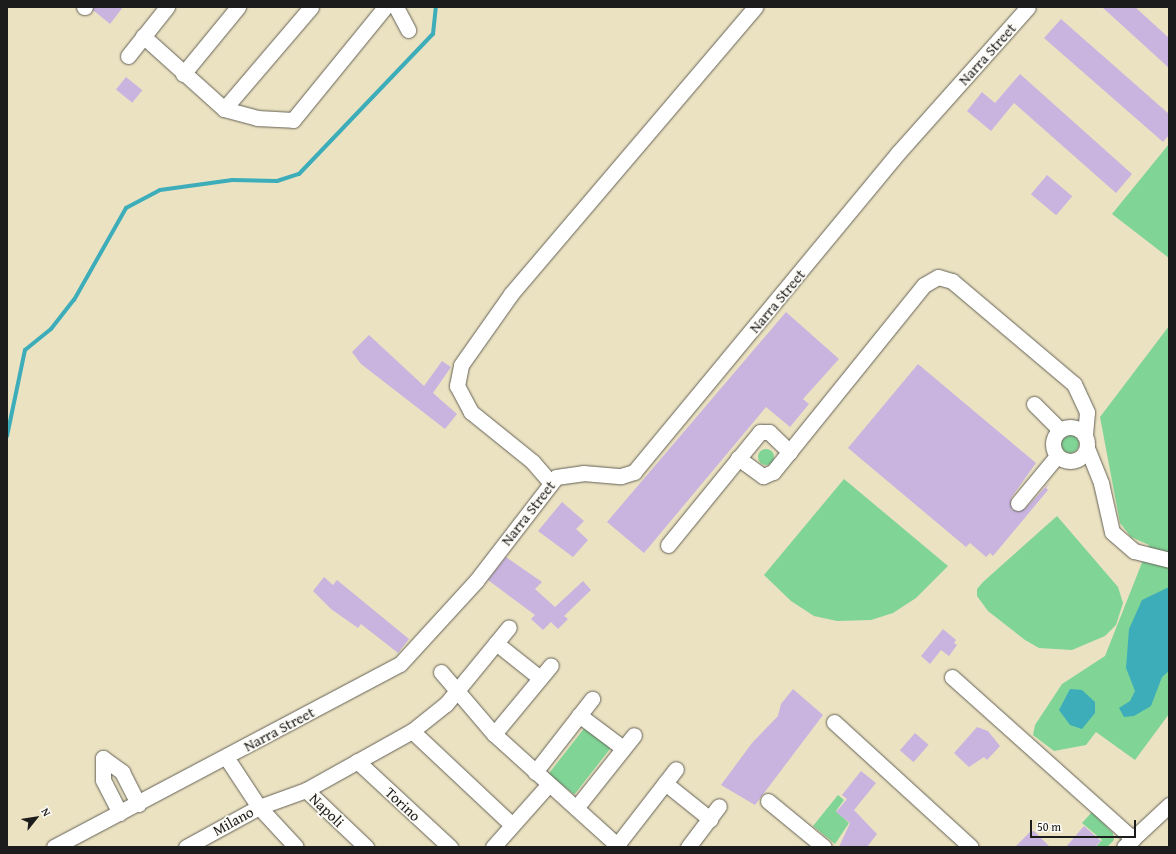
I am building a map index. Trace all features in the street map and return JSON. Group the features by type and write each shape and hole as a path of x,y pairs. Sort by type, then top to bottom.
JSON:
{"street":[{"path":"128,56 166,7"},
{"path":"183,74 238,7"},
{"path":"224,109 312,7"},
{"path":"143,36 183,74 224,109 257,118 293,120 385,7"},
{"path":"396,7 408,30"},
{"path":"551,484 533,462 471,412 457,386 461,365 523,278 755,7"},
{"name":"Narra Street","path":"54,847 138,804 400,664 476,581 556,476 583,473 621,476 634,472 898,153 1028,7"},
{"path":"738,458 763,476 773,472 924,285 938,277 952,282 1074,384 1087,412 1086,442 1073,461 1057,456"},
{"path":"1034,404 1060,430"},
{"path":"1057,456 1052,442 1060,430 1075,427 1086,442 1101,483 1112,532 1134,551 1169,560"},
{"path":"668,545 738,458 764,431 790,452"},
{"path":"1018,503 1057,456"},
{"name":"Milano","path":"186,847 207,842 259,807 306,790 412,731 446,704 509,627"},
{"path":"496,643 540,678"},
{"path":"494,734 551,665"},
{"path":"441,672 458,689 494,734 618,846 676,769"},
{"path":"952,677 1128,843 1169,805"},
{"path":"535,772 592,699"},
{"path":"579,715 623,748"},
{"path":"834,722 971,847"},
{"path":"412,731 512,825"},
{"path":"576,808 634,735"},
{"path":"226,757 259,807 296,847"},
{"path":"120,813 103,780 103,758 122,772 138,804"},
{"name":"Torino","path":"357,761 450,847"},
{"path":"665,783 710,819"},
{"path":"493,847 549,784"},
{"name":"Napoli","path":"306,790 366,847"},
{"path":"768,801 824,847"},
{"path":"688,847 720,806"}],"green space":[{"path":"1169,144 1169,258 1112,214"},
{"path":"1169,326 1169,714 1135,760 1096,732 1086,745 1054,751 1033,735 1035,725 1062,684 1105,656 1149,545 1131,537 1120,523 1100,417"},
{"path":"1070,435 1076,438 1079,444 1076,450 1070,453 1064,450 1061,444 1064,438"},
{"path":"766,449 773,454 774,457 769,464 766,465 759,460 758,457 763,450"},
{"path":"844,479 948,566 916,598 893,613 871,620 837,621 814,616 791,601 764,575"},
{"path":"1057,516 1118,587 1123,603 1116,625 1105,636 1072,650 1039,648 1025,640 988,611 977,596 977,589 983,582"},
{"path":"586,726 612,746 574,794 548,774"},
{"path":"838,795 844,800 836,811 849,823 835,844 813,826"},
{"path":"1092,812 1113,833 1114,840 1107,847 1096,847 1102,840 1082,823"}],"water":[{"path":"1169,587 1169,671 1162,677 1151,706 1134,716 1124,717 1119,708 1130,701 1135,691 1126,668 1129,629 1142,600"},
{"path":"1070,689 1082,690 1095,702 1095,713 1082,729 1070,725 1059,710"}],"building":[{"path":"94,7 123,7 110,24 93,10"},
{"path":"1102,7 1135,7 1169,38 1169,68"},
{"path":"1061,19 1169,114 1169,135 1163,142 1044,38"},
{"path":"1020,74 1132,174 1116,193 1014,103 991,131 967,111 982,92 995,103"},
{"path":"126,77 142,90 132,103 116,89"},
{"path":"1047,175 1072,196 1056,215 1031,194"},
{"path":"786,312 839,359 803,399 809,404 790,427 766,407 644,553 607,522"},
{"path":"369,335 424,386 442,361 451,367 433,393 457,414 445,429 361,364 352,352"},
{"path":"918,364 1036,463 1011,498 1012,510 1025,509 1050,482 1046,488 1048,490 993,556 990,553 986,557 970,543 966,547 848,448"},
{"path":"562,502 584,521 576,529 588,540 573,557 538,531"},
{"path":"506,557 542,582 535,589 555,607 583,581 591,590 564,616 568,619 558,629 551,622 543,630 531,619 535,615 488,580"},
{"path":"324,577 333,585 337,580 409,639 398,653 361,624 358,628 331,609 313,591"},
{"path":"943,629 956,640 954,643 957,645 949,656 941,650 930,664 921,656"},
{"path":"793,689 823,715 755,805 721,785 752,743 778,716 781,704"},
{"path":"977,727 988,731 1000,746 987,760 984,757 969,767 954,753"},
{"path":"915,733 929,745 913,762 900,750"},
{"path":"861,771 876,783 854,810 877,834 867,847 839,847 850,823 836,812 847,799 842,795"},
{"path":"1084,826 1101,841 1095,847 1066,847"},
{"path":"1034,831 1050,847 1015,847 1030,832"}],"waterway":[{"path":"7,436 25,350 51,329 74,300 126,208 160,190 232,180 277,181 299,174 433,34 436,7"}]}
